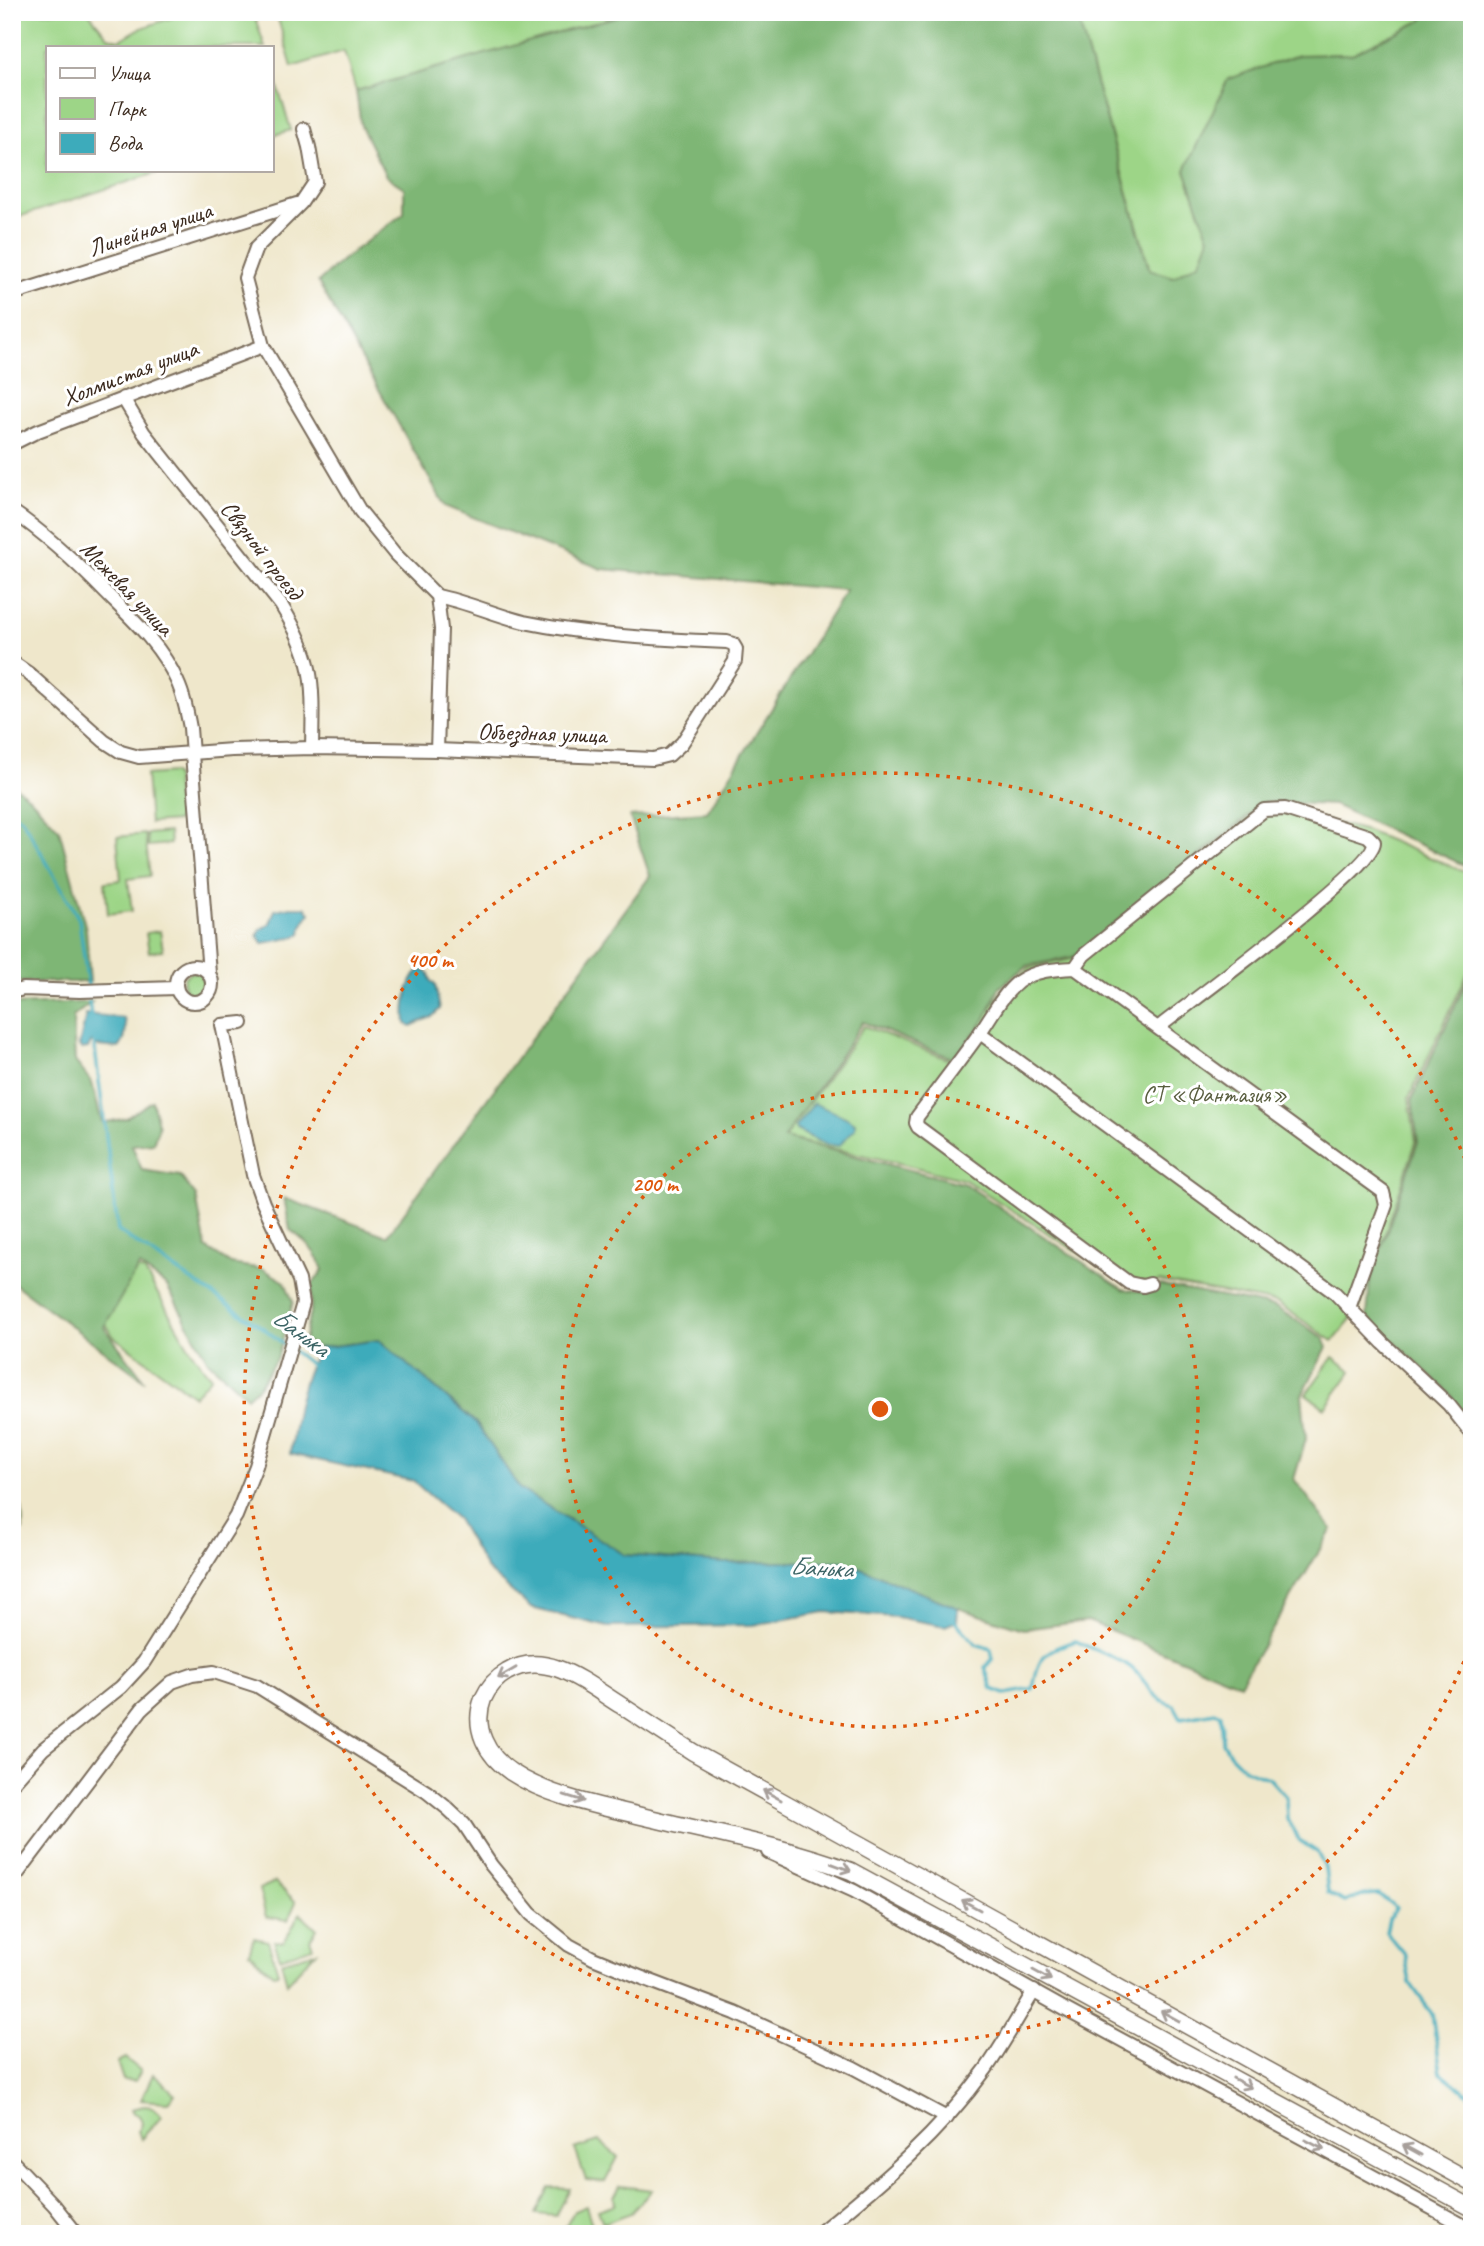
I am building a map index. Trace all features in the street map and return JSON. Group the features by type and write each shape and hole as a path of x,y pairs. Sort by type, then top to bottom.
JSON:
{"street":[{"path":"304,129 315,183 301,203 256,248 245,278 263,346 359,511 395,554 437,596 441,629 438,750"},
{"name":"Линейная улица","path":"12,295 301,203"},
{"name":"Холмистая улица","path":"12,444 38,431 263,346"},
{"name":"Связной проезд","path":"123,398 144,433 281,605 297,630 309,660 313,688 312,748"},
{"name":"Межевая улица","path":"12,511 35,526 144,631 160,650 177,681 185,701 190,728 209,973"},
{"name":"Объездная улица","path":"12,662 104,741 121,752 139,757 312,748 653,758 669,755 682,743 731,668 736,649 727,642 639,639 594,634 522,621 437,596"},
{"path":"1075,968 1084,955 1264,810 1285,809 1367,836 1374,842 1374,848 1368,857 1339,886 1159,1027"},
{"path":"201,966 209,973 212,979 211,990 201,1001 185,1000 176,988 177,976 184,968 201,966"},
{"path":"1150,1284 1143,1286 1129,1283 918,1128 915,1123 1004,995 1019,982 1050,969 1075,968 1383,1192 1386,1205 1349,1308"},
{"path":"12,992 23,989 80,991 176,988"},
{"path":"12,1784 43,1749 121,1687 144,1662 236,1516 256,1466 303,1303 299,1280 253,1175 222,1025 242,1023"},
{"path":"980,1033 1335,1293 1449,1405 1472,1434"},
{"path":"1472,2183 693,1752 572,1675 548,1666 521,1666 497,1678 486,1693 480,1710 482,1737 491,1753 511,1772 547,1789 605,1807 820,1859 851,1871 1472,2208"},
{"path":"12,1881 122,1734 156,1695 172,1682 192,1675 215,1672 257,1686 286,1702 447,1808 464,1824 491,1865 531,1914 569,1945 640,1977 735,2012 854,2068 947,2118"},
{"path":"736,1838 854,1891 1472,2230"},
{"path":"818,2234 890,2176 947,2118 986,2068 1034,1992"},
{"path":"12,2161 54,2205 77,2234"}],"green space":[{"path":"12,12 88,12 108,37 120,40 139,29 188,12 253,12 265,46 46,46 46,172 160,172 12,219"},
{"path":"276,12 632,12 356,91 344,51 292,67"},
{"path":"632,12 1076,12 1149,269 1173,277 1200,262 1209,238 1185,170 1228,79 1298,55 1352,54 1421,21 1428,12 1472,12 1472,869 1334,805 1265,802 1073,957 1026,966 999,988 986,1018 954,1059 863,1022 784,1138 965,1184 1123,1289 1147,1292 1160,1285 1275,1307 1324,1338 1327,1347 1302,1395 1306,1439 1294,1479 1332,1529 1240,1684 1088,1621 1023,1629 958,1608 844,1561 724,1563 625,1555 520,1489 476,1423 379,1340 319,1348 304,1341 311,1307 312,1285 323,1270 310,1247 290,1230 284,1198 387,1236 650,876 630,817 707,812 846,590 602,569 445,506 318,282 342,260 404,213 404,188 386,176 361,126 356,91"},
{"path":"1076,12 1428,12 1421,21 1352,54 1298,55 1185,170 1209,238 1200,262 1173,278 1150,270"},
{"path":"273,71 291,130 273,135"},
{"path":"172,773 175,776 178,821 150,823 146,775"},
{"path":"12,784 29,797 59,829 86,929 90,982 12,982"},
{"name":"СТ «Фантазия»","path":"1265,805 1367,831 1472,875 1472,964 1409,1098 1416,1142 1360,1308 1333,1341 1277,1303 1159,1281 1146,1290 1129,1285 965,1180 784,1138 864,1026 955,1062 1004,988 1029,968 1072,959"},
{"path":"169,832 170,844 148,846 147,834"},
{"path":"145,834 150,876 128,879 132,911 108,914 105,882 121,880 117,837"},
{"path":"160,931 163,950 149,952 146,933"},
{"path":"1472,969 1472,1419 1467,1420 1450,1394 1367,1316 1370,1280 1418,1142 1412,1099"},
{"path":"194,972 204,979 205,983 198,993 194,994 184,987 183,983 190,973"},
{"path":"92,1002 73,1017 75,1061 92,1083 102,1123 126,1118 152,1101 159,1127 153,1143 132,1145 142,1170 180,1176 196,1196 206,1248 231,1264 263,1269 285,1282 293,1302 278,1356 259,1386 247,1397 208,1361 167,1286 139,1266 104,1327 145,1381 12,1282 12,1005"},
{"path":"107,1261 144,1271 184,1339 211,1377 194,1396 113,1336 86,1289"},
{"path":"1333,1357 1352,1371 1325,1408 1306,1394"},
{"path":"12,1494 22,1508 23,1530 12,1534"},
{"path":"275,1882 296,1902 288,1920 266,1917 259,1889"},
{"path":"300,1913 317,1929 310,1940 313,1947 280,1958 274,1941 284,1942"},
{"path":"254,1938 268,1941 278,1973 273,1974 249,1953"},
{"path":"316,1952 287,1983 281,1962"},
{"path":"125,2058 141,2071 135,2081 123,2080 117,2062"},
{"path":"153,2074 175,2094 168,2102 141,2100"},
{"path":"152,2107 162,2116 141,2139 138,2131 142,2120 131,2109"},
{"path":"599,2141 618,2157 605,2182 586,2180 575,2149"},
{"path":"620,2186 652,2190 631,2213 603,2223 598,2210 615,2204 614,2197"},
{"path":"549,2188 570,2189 556,2216 536,2214"},
{"path":"586,2206 595,2234 565,2234 563,2232 574,2211"}],"water":[{"path":"305,907 310,913 302,926 301,934 263,943 258,936 259,931 270,923 275,910"},
{"path":"424,970 435,985 440,1009 432,1017 411,1026 406,1023 407,995 414,976 418,971"},
{"path":"86,1014 124,1018 125,1034 119,1048 97,1046 92,1042 88,1048 82,1049 79,1046"},
{"path":"814,1103 855,1123 855,1128 839,1146 824,1144 796,1130 795,1127"},
{"path":"379,1340 476,1423 520,1489 625,1555 724,1563 844,1561 958,1608 957,1621 945,1626 896,1617 825,1612 753,1625 608,1627 531,1608 487,1570 457,1519 413,1481 290,1454 303,1386 319,1348"}],"waterway":[{"name":"Банька","path":"12,814 22,819 79,919 88,986"},
{"name":"Банька","path":"89,1001 91,1016"},
{"name":"Банька","path":"94,1041 118,1231 286,1346"},
{"name":"Банька","path":"292,1350 311,1365"},
{"name":"Банька","path":"954,1620 976,1644 991,1649 993,1659 985,1667 992,1689 1005,1694 1033,1689 1044,1656 1056,1648 1076,1641 1134,1669 1158,1698 1174,1705 1181,1718 1215,1712 1221,1714 1223,1743 1230,1754 1245,1769 1270,1779 1286,1797 1287,1819 1299,1840 1317,1852 1325,1868 1328,1893 1345,1902 1362,1895 1379,1894 1396,1908 1389,1919 1386,1932 1405,1955 1410,1983 1432,2014 1441,2073 1472,2097"}]}
